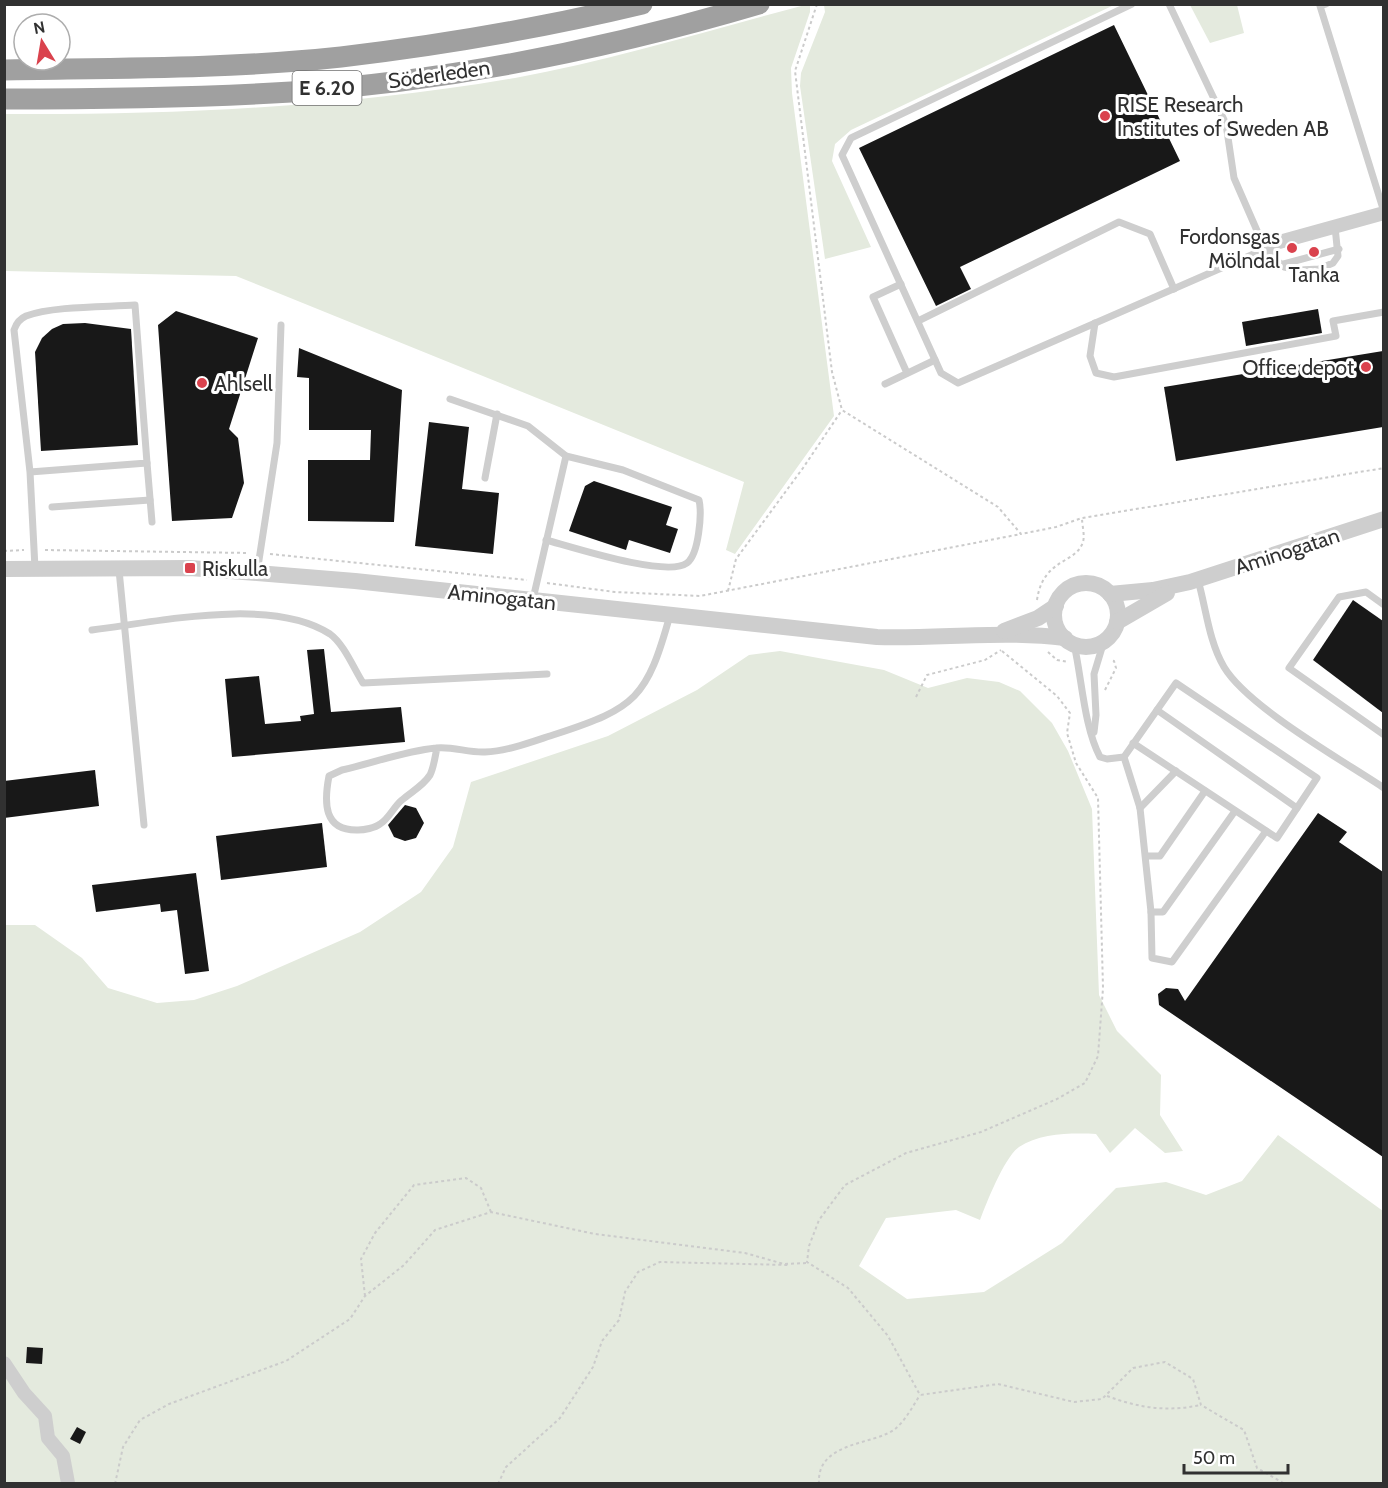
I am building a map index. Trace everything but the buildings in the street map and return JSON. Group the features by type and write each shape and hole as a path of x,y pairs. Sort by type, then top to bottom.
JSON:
{"highway":[{"name":"Söderleden","path":"4,70 160,67 340,57 456,42 551,26 642,4"},
{"name":"Söderleden","path":"4,99 147,98 292,92 371,83 556,55 759,4"}],"street":[{"path":"1265,249 1272,244 1383,213"},
{"name":"Aminogatan","path":"999,642 1056,606 1063,593 1076,585 1098,585 1110,594 1153,590 1194,581 1383,519"},
{"name":"Aminogatan","path":"4,569 119,568 257,573 876,637 999,642 1069,641 1086,647 1104,641 1112,633 1117,622 1153,600 1194,581"},
{"path":"1110,594 1117,607 1117,622"},
{"path":"1056,606 1057,627 1069,641"},
{"path":"4,1363 24,1393 45,1416 48,1438 63,1456 68,1483"}],"lane":[{"path":"1132,4 851,138 842,155 941,373 949,380 958,383 1265,249"},
{"path":"1169,4 1226,124 1234,178 1265,249 1280,265 1300,270 1319,269 1333,263 1338,256 1335,227"},
{"path":"1326,4 1320,6 1383,213"},
{"path":"918,321 1119,222 1150,234 1174,289"},
{"path":"1280,265 1339,249"},
{"path":"901,284 873,297 908,373"},
{"path":"35,568 30,472 14,330 17,322 25,316 50,311 135,305 152,522"},
{"path":"1095,323 1090,356 1096,373 1114,377 1336,336 1333,321 1383,312"},
{"path":"257,573 277,443 281,325"},
{"path":"885,384 935,360"},
{"path":"450,399 528,426 566,456 623,470 699,500 700,520 690,560 673,567 649,566 546,540"},
{"path":"484,478 497,414"},
{"path":"533,600 566,456"},
{"path":"30,472 147,463"},
{"path":"52,507 150,500"},
{"path":"119,568 122,626 144,825"},
{"path":"1194,581 1216,649 1234,680 1261,705 1383,788"},
{"path":"1383,605 1366,592 1339,597 1289,668 1383,735"},
{"path":"92,630 209,614 252,615 311,624 332,636 363,683 547,674"},
{"path":"437,747 430,774 419,787 400,801 380,824 362,830 344,830 334,824 326,804 329,776 342,770 437,747 486,752 525,744 599,720 624,707 645,686 670,615"},
{"path":"1069,641 1083,684 1086,715 1100,757 1107,759 1124,757 1176,683 1317,778 1277,838 1134,743"},
{"path":"1093,734 1096,716 1094,674 1104,641"},
{"path":"1157,710 1297,808"},
{"path":"1124,757 1140,808 1151,912 1152,957 1172,962 1266,831"},
{"path":"1140,808 1176,771"},
{"path":"1146,856 1160,856 1205,791"},
{"path":"1151,912 1163,912 1235,811"}],"path":[{"path":"817,4 795,71 832,372 842,410 998,507 1021,534"},
{"path":"728,591 736,559 803,468 842,410"},
{"path":"4,551 150,549 259,554 666,596 700,596 1056,527 1082,518 1383,468"},
{"path":"807,1262 809,1246 819,1221 845,1185 906,1153 981,1132 1057,1099 1085,1083 1098,1056 1103,988 1098,798 1076,764 1067,734 1070,713 1057,696 999,642 985,660 927,675 916,697"},
{"path":"365,1296 361,1259 375,1233 414,1185 466,1178 481,1188 491,1212"},
{"path":"115,1484 123,1447 140,1420 169,1404 286,1361 350,1319 365,1296 404,1265 435,1230 491,1212 595,1234 745,1253 797,1265"},
{"path":"498,1484 506,1467 560,1418 593,1367 602,1341 619,1320 625,1292 638,1272 660,1262 775,1266 807,1262 848,1288 888,1336 920,1395"},
{"path":"819,1484 821,1467 840,1449 882,1436 897,1428 920,1395 998,1384 1074,1402 1102,1399 1133,1368 1164,1362 1193,1379 1201,1405"},
{"path":"1106,1395 1136,1407 1178,1410 1201,1405 1244,1430 1257,1468 1285,1484"}],"shaded area":[{"path":"824,4 1114,5 851,130 835,144 832,161 871,247 825,259 800,86 801,73 825,12"},
{"path":"810,5 810,12 791,68 792,93 834,416 735,554 726,550 744,482 236,276 5,271 5,114 197,111 325,102 452,88 588,63"},
{"path":"1190,5 1237,5 1244,33 1210,43"},
{"path":"780,651 884,670 928,688 967,678 999,682 1020,691 1052,723 1068,751 1092,809 1099,995 1117,1031 1161,1075 1160,1115 1183,1151 1165,1153 1135,1128 1110,1153 1096,1134 1046,1136 1027,1142 1013,1153 1008,1161 996,1181 980,1220 956,1210 886,1218 859,1266 907,1299 984,1292 1062,1243 1116,1188 1166,1182 1206,1195 1242,1181 1278,1135 1383,1211 1383,1483 5,1483 4,925 35,925 82,958 108,988 157,1003 194,1000 237,986 360,932 421,892 453,847 471,782 608,736 697,690 749,655"}],"place":[{"name":"RISE Research Institutes of Sweden AB","path":"1105,116"},
{"name":"Fordonsgas Mölndal","path":"1292,248"},
{"name":"Tanka","path":"1314,252"},
{"name":"Office depot","path":"1366,367"},
{"name":"Ahlsell","path":"202,383"},
{"name":"Riskulla","path":"190,568"}]}
